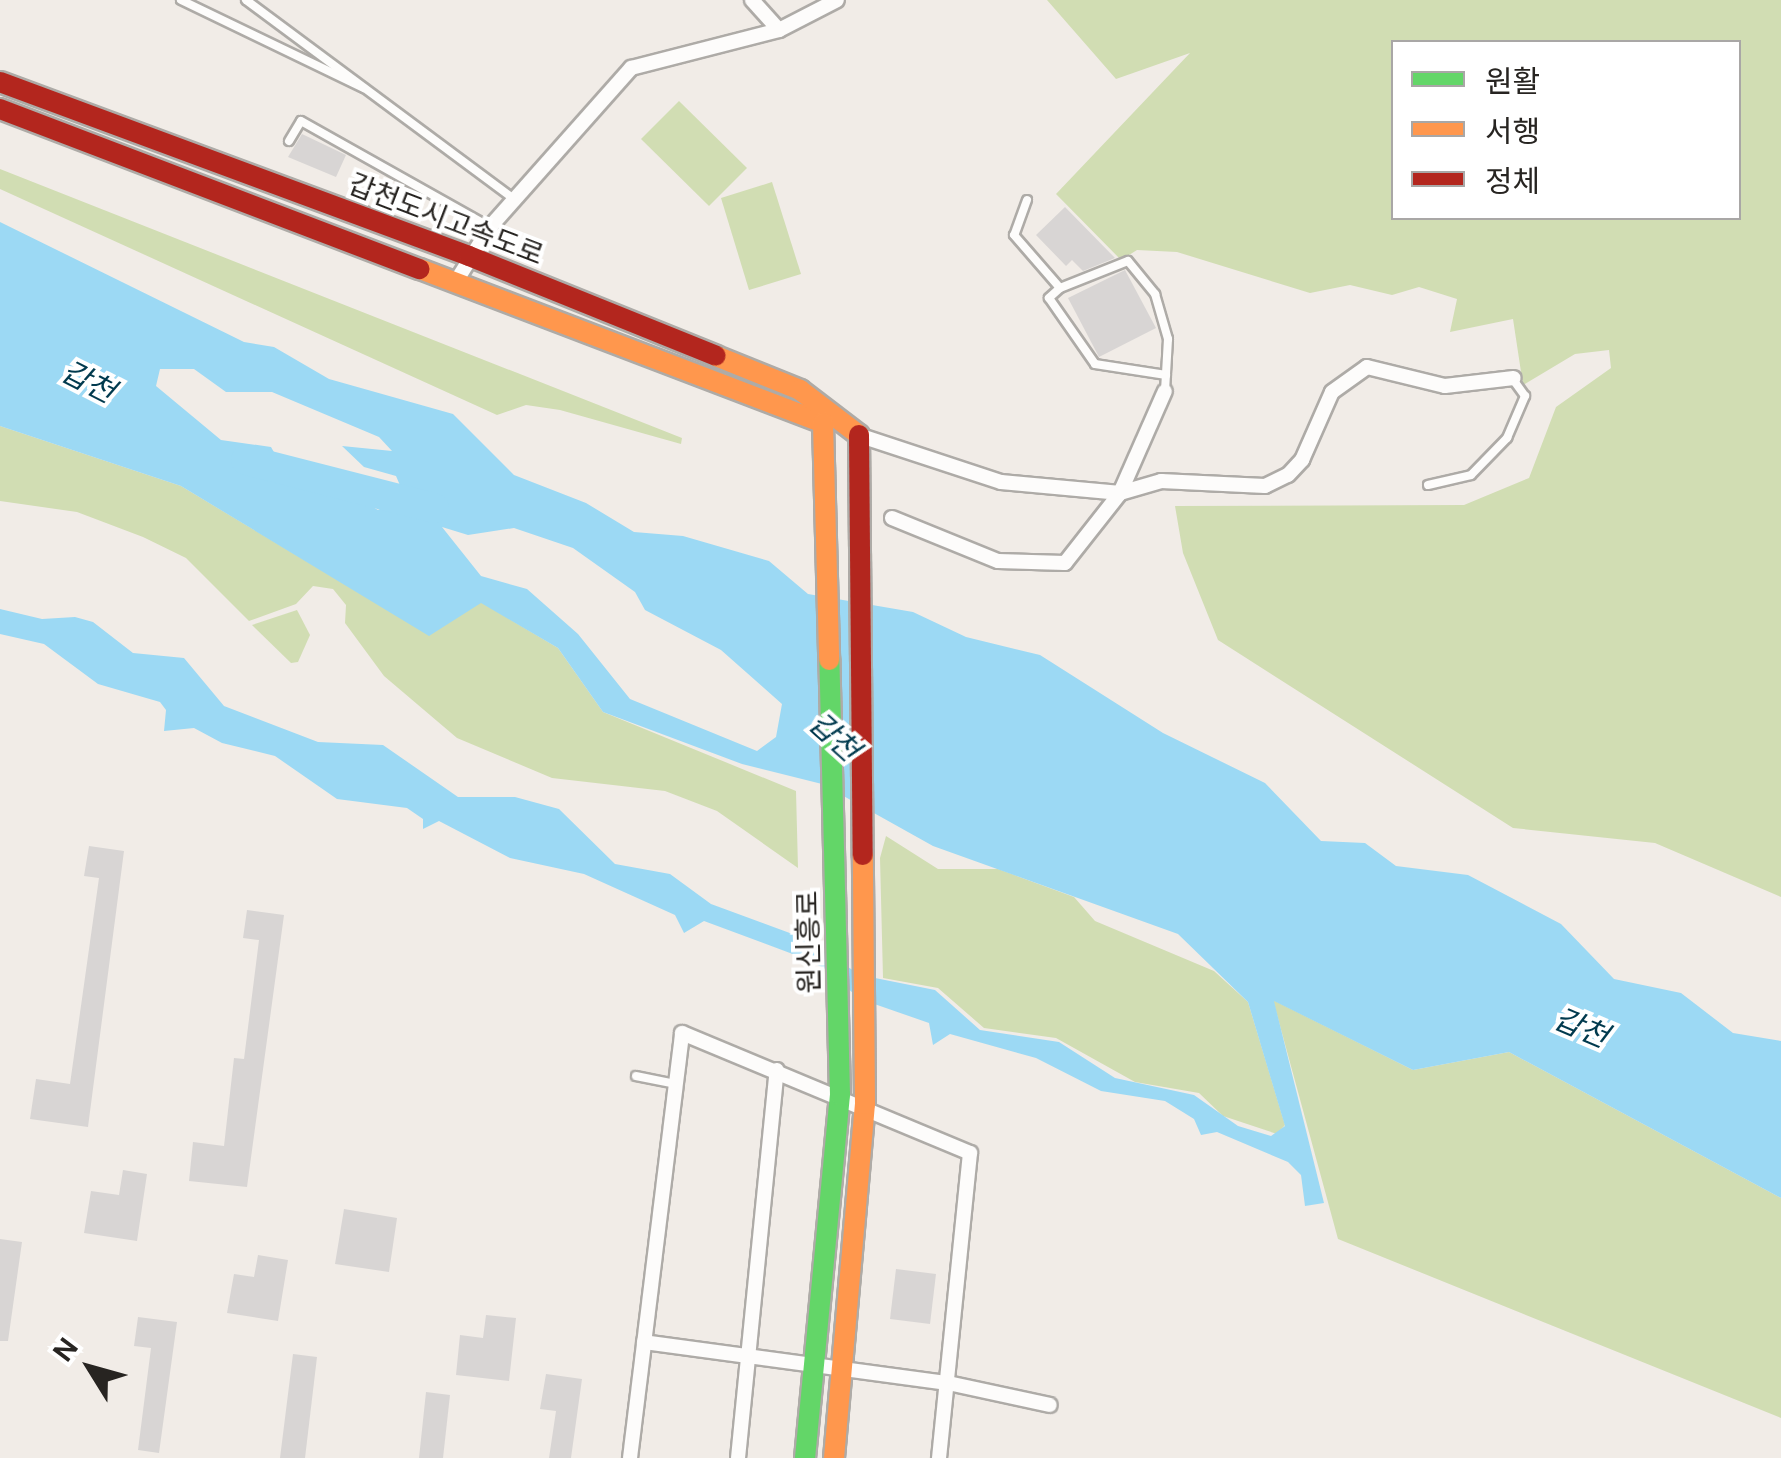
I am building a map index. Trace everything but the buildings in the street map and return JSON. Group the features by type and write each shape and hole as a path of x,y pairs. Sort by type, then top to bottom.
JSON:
{"street":[{"path":"752,0 779,30"},
{"path":"454,283 490,227 632,68 779,30 837,0"},
{"name":"갑천도시고속도로","path":"0,82 469,256 800,390 859,435"},
{"name":"갑천도시고속도로","path":"0,110 823,424"},
{"path":"823,424 1001,482 1120,492 1160,481 1265,486 1288,475 1302,460 1332,392 1367,367 1445,386 1513,378"},
{"path":"892,518 998,561 1036,567 1065,563 1120,492 1165,391"},
{"name":"원신흥로","path":"805,1458 817,1366 840,1095 823,424"},
{"name":"원신흥로","path":"834,1458 846,1370 864,1104 859,435"},
{"path":"630,1458 682,1033 864,1104 970,1153 939,1458"},
{"path":"738,1458 777,1070"},
{"path":"644,1342 948,1383 1050,1405"}],"lane":[{"path":"181,0 373,92"},
{"path":"246,0 514,200"},
{"path":"289,141 302,121 490,227"},
{"path":"1027,200 1014,235 1060,288"},
{"path":"1165,391 1166,375 1168,339 1155,294 1128,261 1060,288 1049,298 1095,364 1166,375"},
{"path":"1428,485 1472,475 1507,438 1525,396 1513,378"},
{"path":"636,1076 676,1084"}],"green space":[{"path":"1047,0 1781,0 1781,897 1655,843 1513,828 1218,640 1183,553 1175,506 1464,505 1529,478 1556,407 1611,368 1609,350 1575,354 1523,385 1513,319 1450,332 1457,299 1419,287 1392,295 1350,285 1310,293 1177,252 1137,250 1121,260 1056,194 1190,53 1116,79"},
{"path":"679,101 747,168 709,206 641,139"},
{"path":"0,169 682,438 681,444 560,410 526,405 497,415 0,189"},
{"path":"772,182 801,274 749,290 721,198"},
{"path":"0,426 181,486 429,635 481,602 558,648 603,712 796,791 798,868 717,811 665,791 552,778 457,738 384,676 345,623 346,605 333,589 313,586 296,604 249,621 186,558 143,537 77,512 0,501"},
{"path":"297,610 310,635 298,662 291,663 252,625"},
{"path":"886,836 938,869 998,869 1074,897 1095,921 1214,971 1248,1002 1285,1125 1277,1134 1223,1116 1199,1093 1135,1082 1056,1038 984,1028 938,988 883,978 880,858"},
{"path":"1273,1000 1413,1070 1509,1052 1781,1198 1781,1418 1338,1239"}],"water":[{"path":"0,222 244,342 274,347 329,379 453,414 514,475 586,503 634,532 683,536 769,561 808,594 913,612 966,637 1040,655 1163,733 1265,783 1321,841 1365,843 1396,866 1468,875 1561,924 1614,979 1681,993 1733,1033 1781,1041 1781,1198 1509,1052 1413,1070 1274,1001 1324,1203 1305,1206 1301,1175 1288,1162 1217,1132 1201,1135 1194,1119 1165,1101 1101,1091 1036,1058 950,1034 933,1045 929,1023 860,999 824,968 790,953 704,921 684,933 675,915 584,874 510,858 439,821 423,829 423,819 407,808 337,799 275,756 222,743 194,728 164,731 166,710 160,702 98,684 44,644 0,634 0,609 42,619 75,617 93,622 133,653 184,658 224,706 318,742 383,745 458,797 515,797 559,809 615,864 670,874 711,904 806,939 860,975 935,990 980,1030 1059,1042 1115,1078 1194,1095 1238,1126 1271,1136 1285,1126 1248,1002 1178,934 933,846 822,784 742,764 603,712 558,648 481,603 429,636 181,486 0,426","holes":["160,369 194,369 226,392 272,392 379,437 392,451 342,446 364,467 396,476 405,497 378,510 354,496 291,482 271,447 221,440 156,386","442,527 468,535 514,528 573,548 635,592 645,610 721,650 782,704 776,737 757,751 630,699 578,634 527,589 481,576"]}],"waterway":[{"name":"갑천","path":"246,460 434,508"}],"traffic: fast":[{"path":"805,1458 840,1095 829,660"}],"traffic: slow":[{"path":"420,269 823,423"},
{"path":"716,356 800,390 859,435"},
{"path":"823,423 829,660"},
{"path":"834,1458 865,1104 863,855"}],"traffic: jam":[{"path":"0,82 469,256 716,356"},
{"path":"0,109 420,269"},
{"path":"859,435 863,855"}]}
